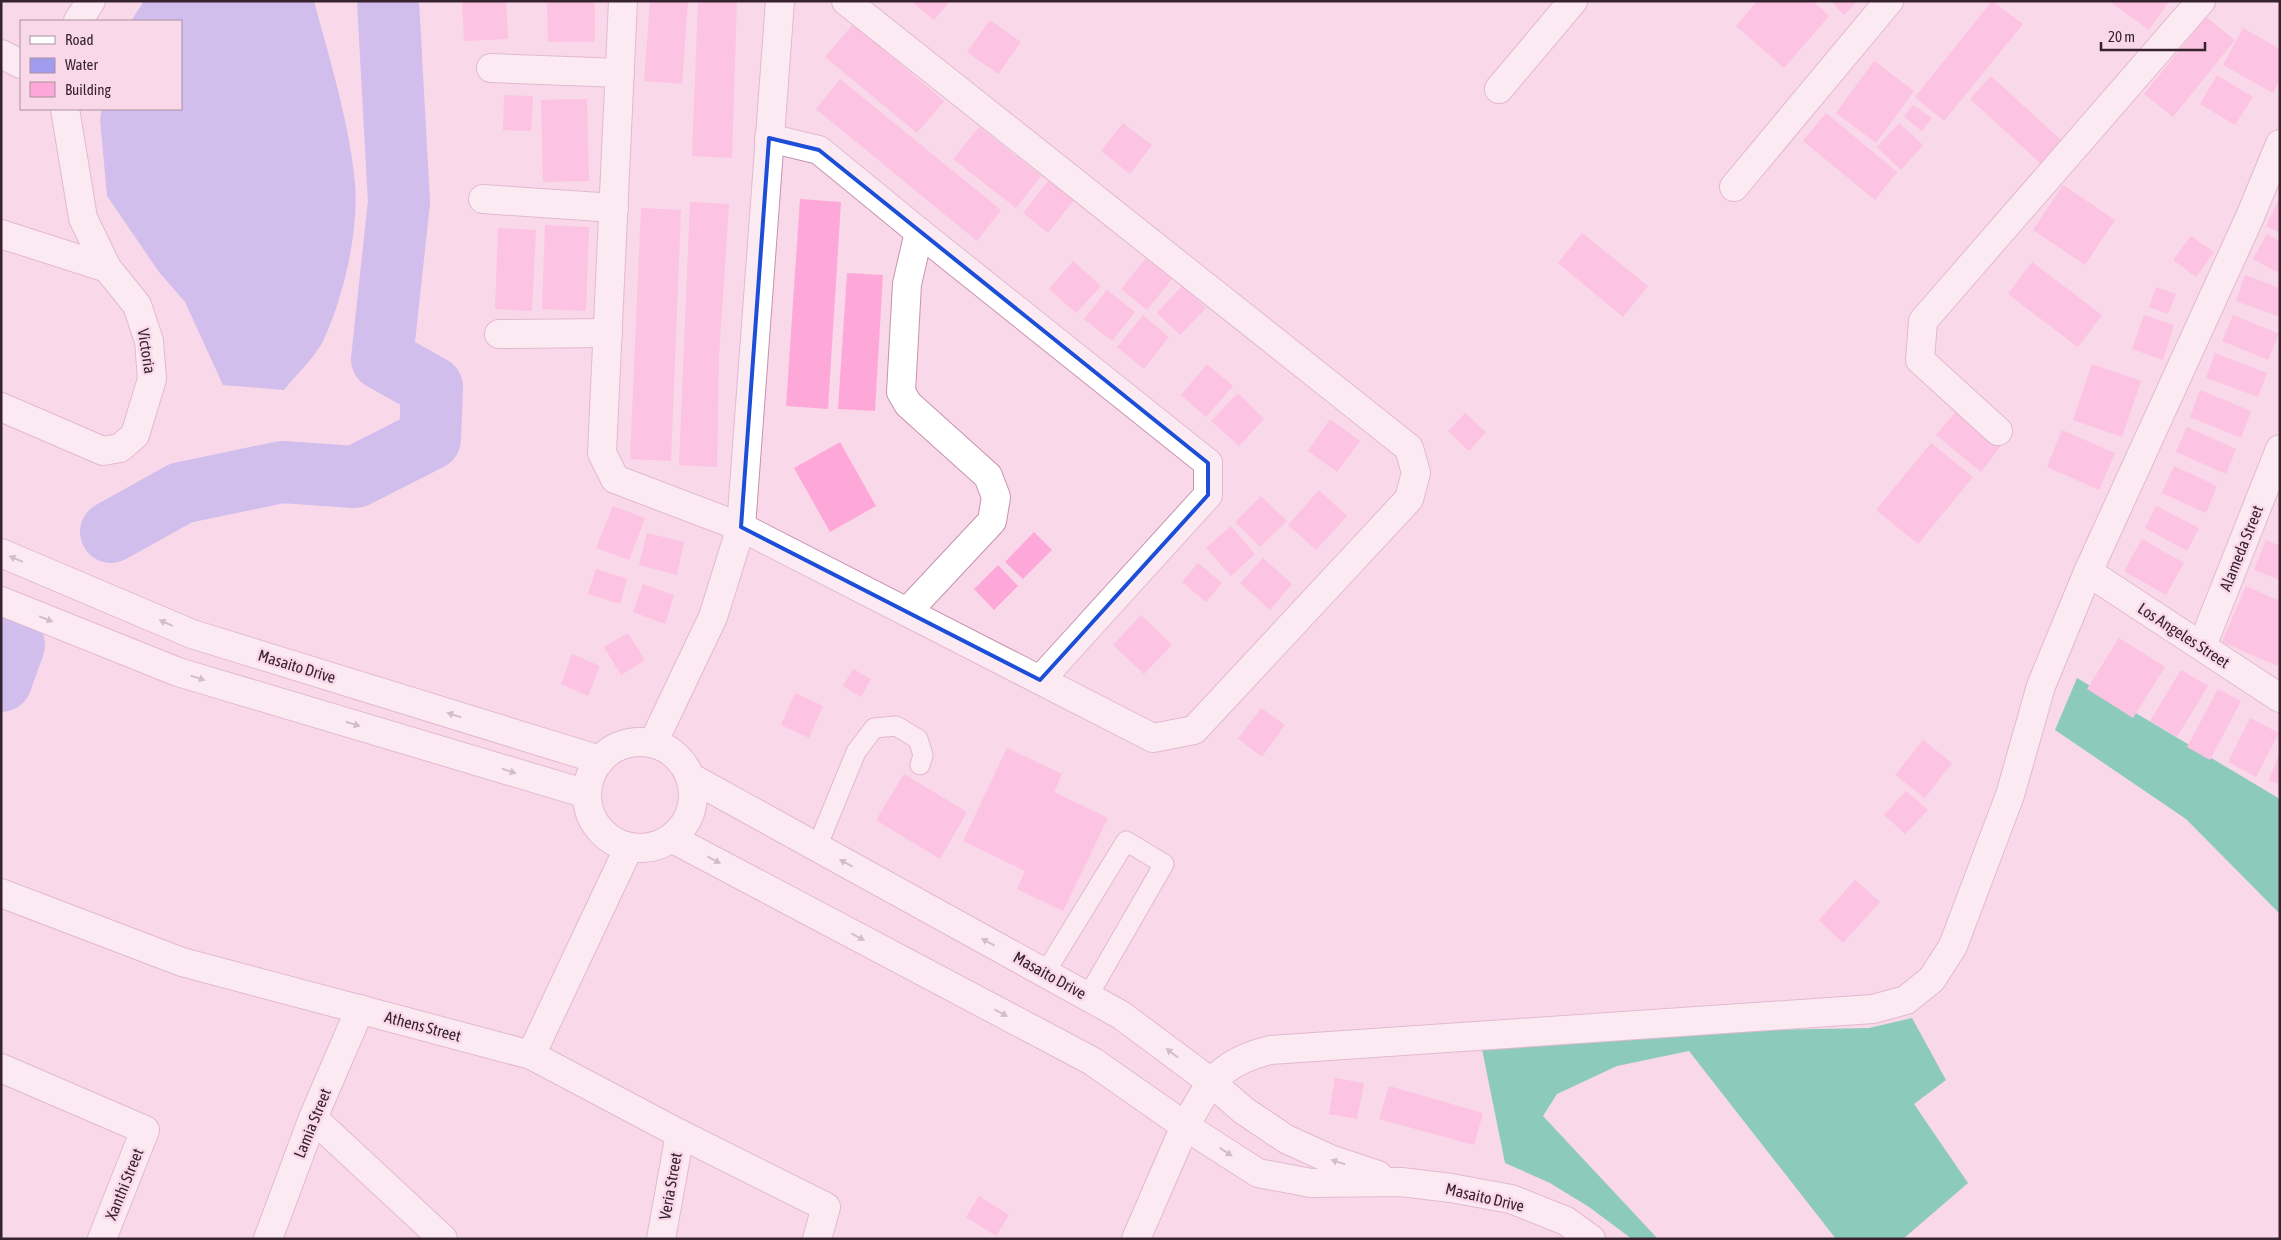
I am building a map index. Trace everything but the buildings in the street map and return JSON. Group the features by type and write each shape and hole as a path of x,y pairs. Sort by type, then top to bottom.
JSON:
{"street":[{"path":"79,20 90,1"},
{"path":"623,1 602,453 615,479 741,527 1153,738 1194,730 1409,499 1416,473 1409,448 846,1"},
{"path":"653,743 712,617 741,527 780,1"},
{"path":"1499,90 1574,1"},
{"path":"1734,188 1889,1"},
{"path":"1998,431 1920,360 1923,322 2201,1"},
{"path":"1,54 20,64"},
{"path":"491,68 620,73"},
{"name":"Victoria","path":"1,407 103,451 120,448 135,435 152,379 149,341 137,305 107,268 83,218 65,110"},
{"path":"770,138 819,150 1208,463 1208,495 1040,680"},
{"path":"1136,1239 1185,1126 1211,1082 1228,1067 1248,1055 1270,1050 1873,1009 1906,1000 1932,980 1953,946 2010,795 2041,686 2088,572 2249,218 2280,144"},
{"path":"483,199 614,208"},
{"path":"907,612 992,521 996,497 988,476 908,404 902,392 908,284 919,232"},
{"path":"1,234 107,268"},
{"path":"499,334 608,333"},
{"name":"Alameda Street","path":"2202,646 2280,449"},
{"name":"Masaito Drive","path":"1,553 192,634 600,760"},
{"name":"Los Angeles Street","path":"2088,572 2280,698"},
{"path":"1,600 178,672 587,794"},
{"path":"638,742 653,743 668,750 682,762 690,777 693,794 691,811 683,826 671,838 658,845 644,848 629,847 615,842 594,822 588,809 588,782 600,760 611,750 624,744 638,742"},
{"name":"Masaito Drive","path":"690,777 1121,1015 1211,1082 1243,1110 1286,1139 1330,1159 1401,1182"},
{"name":"Masaito Drive","path":"671,838 1092,1061 1185,1126 1258,1173 1311,1183 1401,1182 1451,1188 1511,1199 1566,1221 1591,1239"},
{"path":"531,1055 629,847"},
{"name":"Athens Street","path":"1,893 182,962 531,1055 680,1134 826,1207 818,1239"},
{"name":"Lamia Street","path":"268,1239 313,1118 360,1009"},
{"name":"Xanthi Street","path":"1,1068 145,1130 102,1239"},
{"path":"313,1118 444,1239"},
{"name":"Veria Street","path":"661,1239 680,1134"}],"lane":[{"path":"817,847 856,752 874,728 896,726 918,739 923,755 920,765"},
{"path":"1045,973 1126,841 1164,864 1088,996"}],"highlighted area":[{"path":"769,138 819,150 1208,463 1208,495 1040,680 741,527"}],"green space":[{"path":"2077,678 2280,799 2280,914 2186,819 2055,730"},
{"path":"1912,1018 1946,1080 1914,1104 1968,1183 1903,1239 1836,1239 1689,1051 1617,1066 1557,1094 1543,1116 1658,1239 1632,1239 1589,1207 1550,1183 1505,1163 1482,1049 1673,1032 1869,1028"}],"water":[{"path":"144,1 314,1 348,137 355,183 355,221 344,283 324,339 284,390 223,385 185,302 159,272 107,196 100,119 102,110 182,110 182,20 132,20"}],"waterway":[{"path":"111,532 181,493 282,472 355,477 430,439 432,387 382,359 399,202 388,1"},
{"path":"1,681 14,645"}]}
